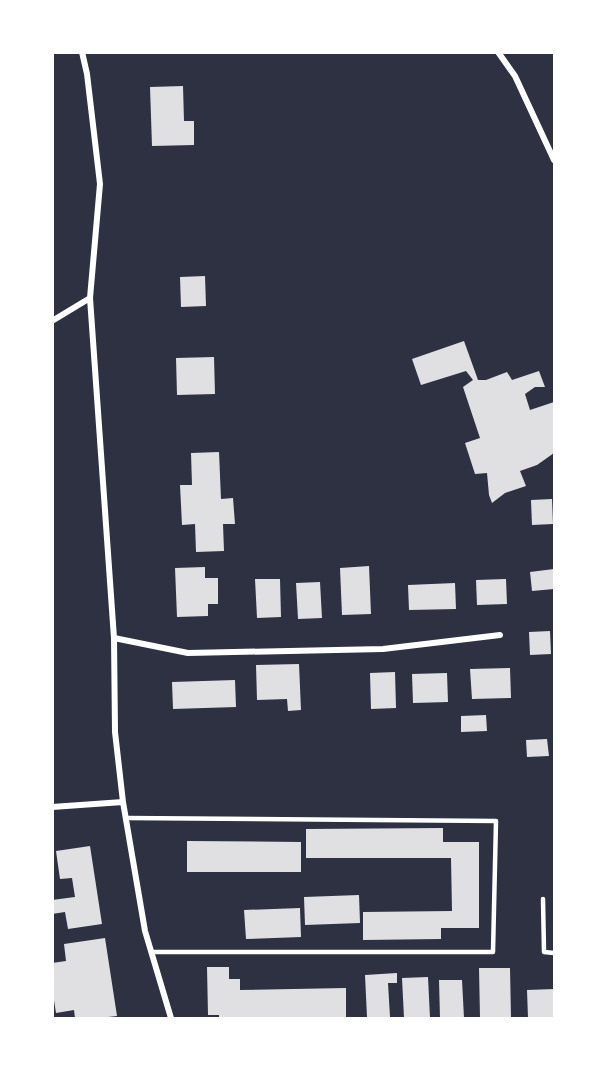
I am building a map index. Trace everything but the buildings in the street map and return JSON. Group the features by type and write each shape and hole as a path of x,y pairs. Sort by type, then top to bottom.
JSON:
{"street":[{"path":"82,52 87,74 100,184 90,298 114,638 115,732 123,802 146,931 171,1018"},
{"path":"498,52 514,76 555,160"},
{"path":"52,321 90,298"},
{"path":"114,638 189,653 383,650 501,635"},
{"path":"52,807 123,802"}],"lane":[{"path":"126,818 496,821 493,952 152,952"},
{"path":"543,899 544,952 555,953"}]}
